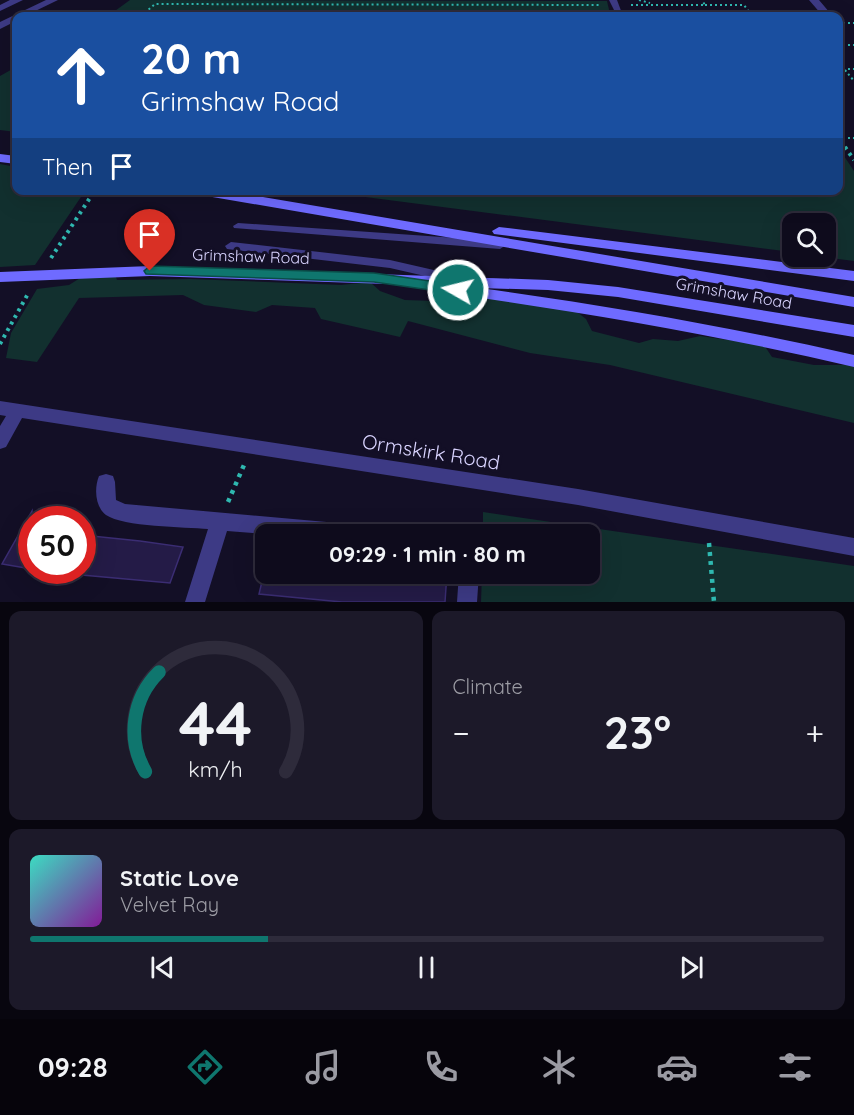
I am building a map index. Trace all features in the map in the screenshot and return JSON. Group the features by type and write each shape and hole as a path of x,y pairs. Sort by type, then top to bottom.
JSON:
{"main road":[{"name":"Grimshaw Road","path":"224,195 854,302"},
{"path":"258,201 854,276"},
{"name":"Grimshaw Road","path":"0,277 150,271 464,280 548,285 618,292 854,332"},
{"path":"374,278 568,305 780,344 854,361"}],"street":[{"path":"0,8 18,0"},
{"path":"28,12 53,0"},
{"path":"814,0 824,12"},
{"path":"0,442 9,409"},
{"name":"Ormskirk Road","path":"9,409 578,497 854,547"},
{"path":"106,482 107,504 114,510 255,525"},
{"path":"195,602 220,522"},
{"path":"467,602 468,584"}],"lane":[{"name":"Grimshaw Road","path":"238,226 537,247"},
{"name":"Grimshaw Road","path":"231,246 390,264 464,280"}],"path":[{"path":"146,12 160,0"},
{"path":"309,0 311,5"},
{"path":"639,0 659,5"},
{"path":"702,0 705,5"},
{"path":"741,0 749,12"},
{"path":"155,4 614,2 659,5 744,5"},
{"path":"844,69 854,69"},
{"path":"844,69 854,81"},
{"path":"843,145 854,160"},
{"path":"49,261 92,195"},
{"path":"0,344 30,289"},
{"path":"220,522 252,447"},
{"path":"708,521 714,602"}],"green space":[{"path":"130,0 607,1 610,12 114,12"},
{"path":"12,69 12,132 0,130 0,76"},
{"path":"843,154 854,171 854,261 836,259 836,213 782,213 782,251 350,195 843,195"},
{"path":"0,164 12,166 12,195 82,195 35,265 0,267"},
{"path":"115,274 117,280 190,279 341,285 370,282 380,291 405,300 464,302 498,298 572,308 586,319 592,331 639,343 653,339 678,341 700,336 764,345 772,357 814,365 854,365 854,423 610,365 530,353 408,321 400,337 321,319 315,308 272,305 256,312 204,305 183,295 79,298 37,362 6,358 11,333 37,289 69,285 85,275"},
{"path":"483,512 565,524 483,524"},
{"path":"600,529 854,566 854,602 481,602 482,584 600,584"}],"building":[{"path":"18,536 18,567 2,564"},
{"path":"96,536 183,547 170,583 96,576"},
{"path":"261,584 446,584 445,602 342,602 259,594"}],"route":[{"path":"150,271 374,278 458,290"}]}
